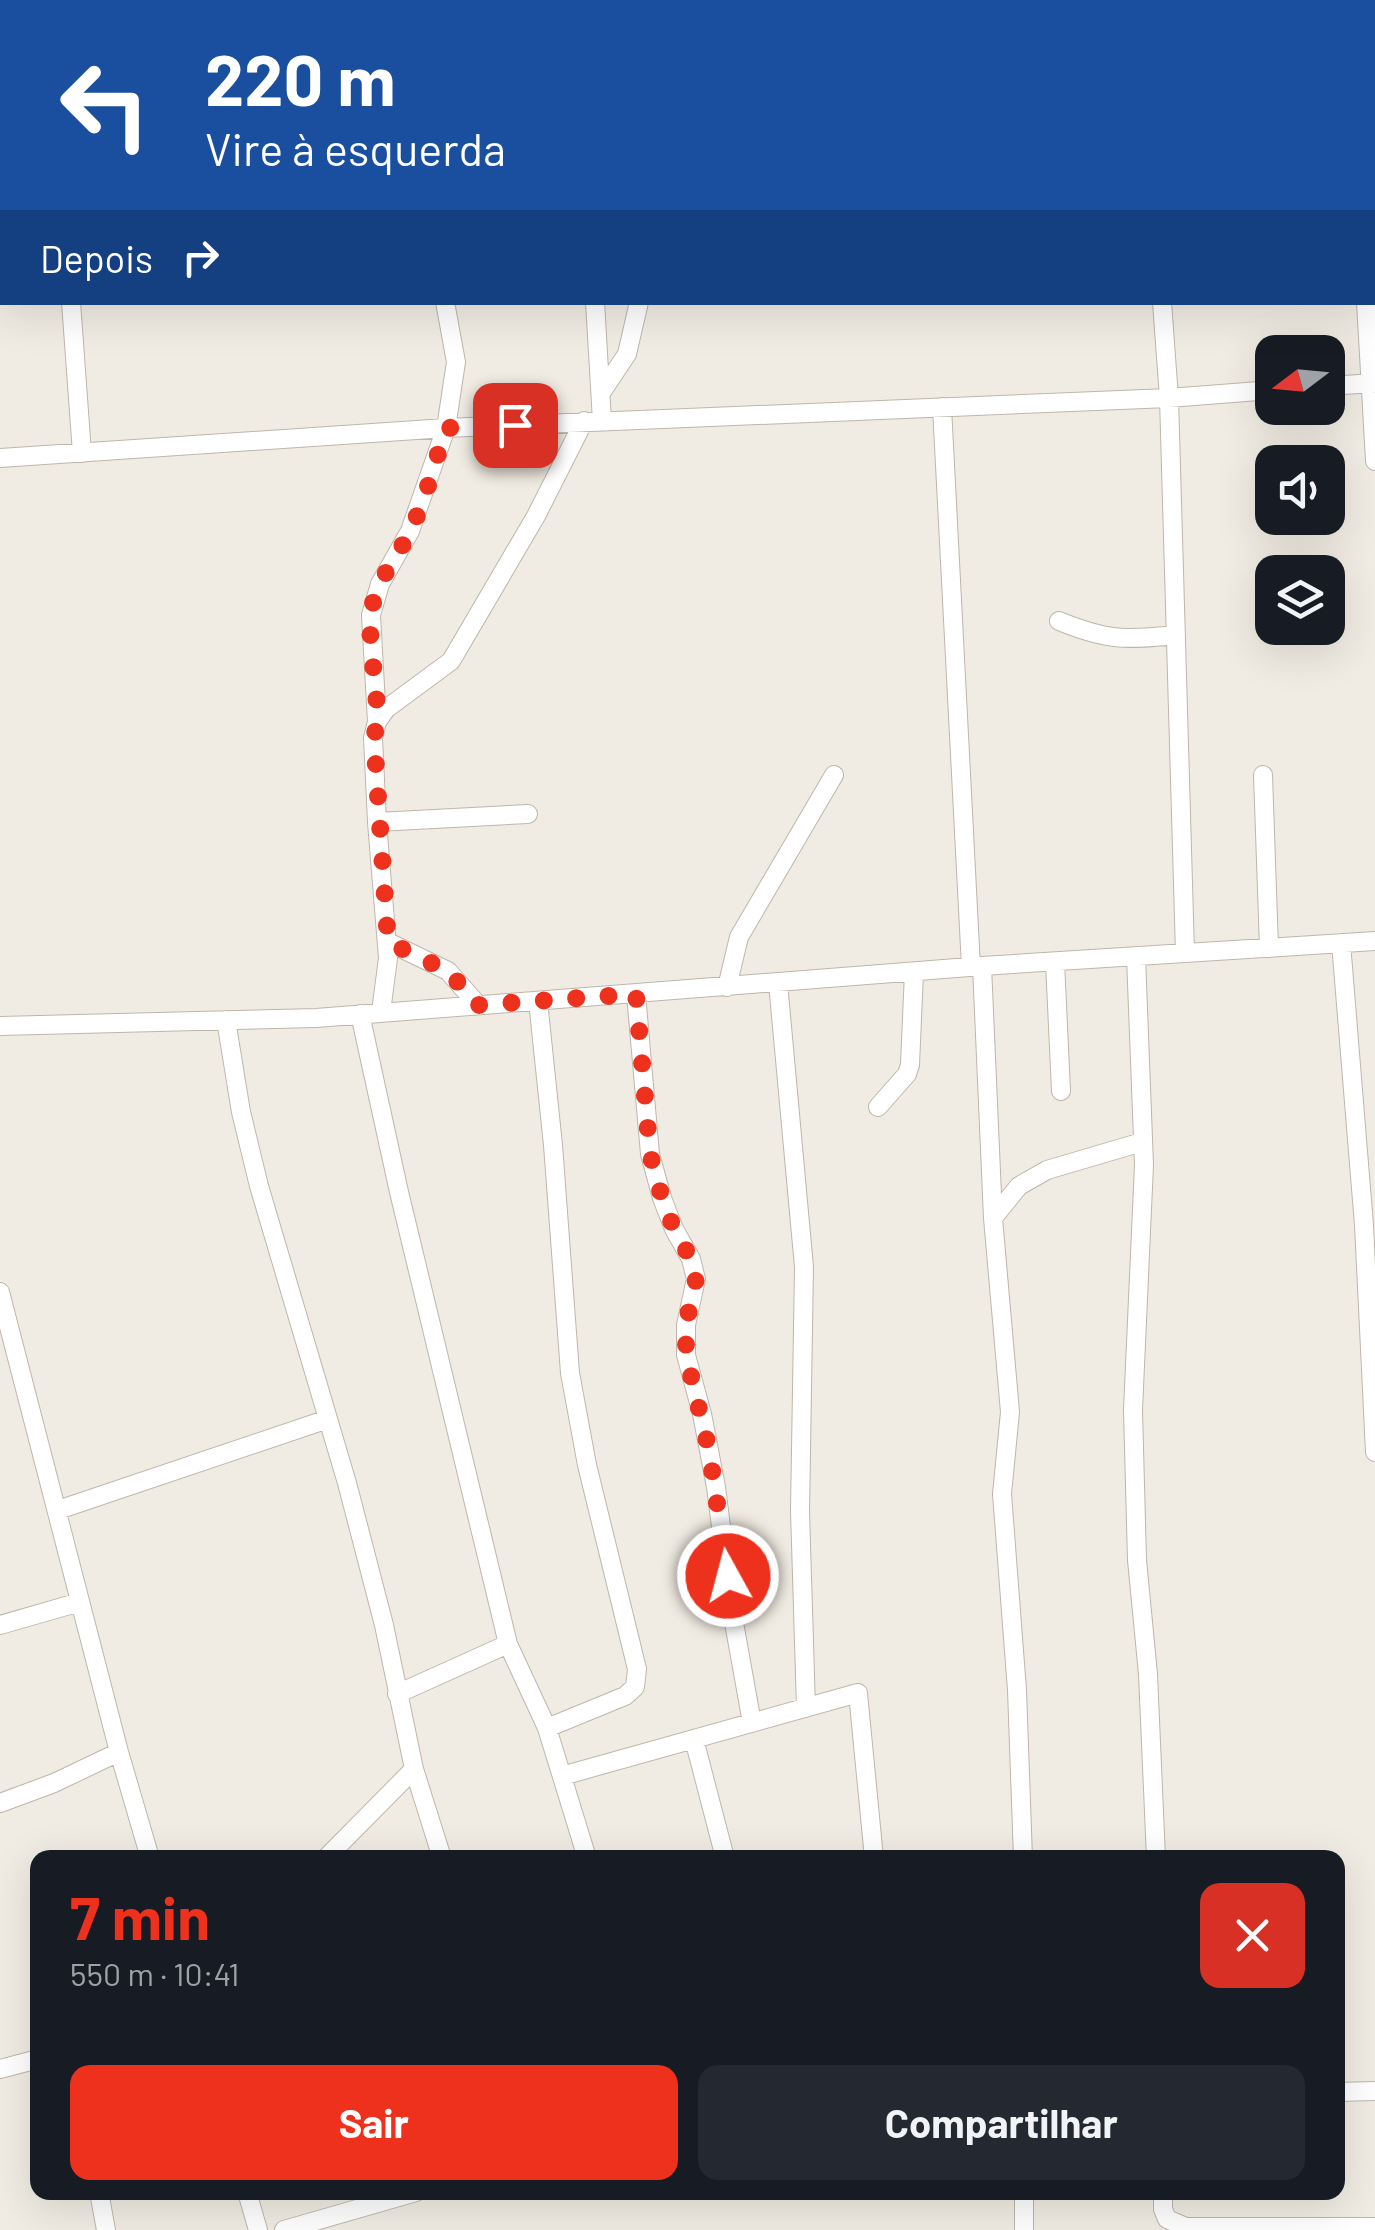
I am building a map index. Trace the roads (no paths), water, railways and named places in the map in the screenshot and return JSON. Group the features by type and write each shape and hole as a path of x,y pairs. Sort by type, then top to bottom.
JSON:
{"street":[{"path":"71,305 82,453"},
{"path":"381,1012 388,942 377,822 371,615 380,584 410,531 446,428 456,362 446,305"},
{"path":"595,305 601,394"},
{"path":"377,722 386,709 451,661 593,421 601,394 627,354 638,305"},
{"path":"1162,305 1170,398 1185,954"},
{"path":"1366,305 1375,461"},
{"path":"1345,385 1372,383"},
{"path":"0,458 446,428 1255,391"},
{"path":"942,407 992,1218 1010,1412 1002,1494 1017,1690 1023,1850"},
{"path":"1059,621 1106,638 1176,635"},
{"path":"1263,774 1269,948"},
{"path":"727,988 739,936 834,775"},
{"path":"377,822 528,814"},
{"path":"0,1026 360,1014 1375,941"},
{"path":"388,942 448,971 478,1005"},
{"path":"1341,943 1364,1225 1375,1452"},
{"path":"1136,957 1142,1142 1133,1410 1137,1560 1148,1674 1156,1850"},
{"path":"1056,962 1061,1091"},
{"path":"878,1107 907,1074 910,1065 914,972"},
{"path":"778,983 804,1267 800,1511 806,1708"},
{"path":"636,994 650,1154 662,1198 691,1259 696,1279 686,1324 686,1355 716,1487 752,1723"},
{"path":"538,1001 570,1373 591,1482 637,1669 635,1686 624,1696 547,1728"},
{"path":"360,1014 508,1644 547,1728 585,1850"},
{"path":"226,1020 241,1112 259,1186 376,1592 414,1768 440,1850"},
{"path":"992,1218 1019,1186 1047,1170 1142,1142"},
{"path":"0,1292 8,1358 58,1510 148,1850"},
{"path":"58,1510 328,1419"},
{"path":"0,1625 80,1602"},
{"path":"397,1694 508,1644"},
{"path":"562,1776 858,1693 873,1850"},
{"path":"694,1739 722,1850"},
{"path":"0,1803 54,1784 120,1752"},
{"path":"334,1850 414,1768"},
{"path":"0,2069 30,2061"},
{"path":"1345,2092 1375,2092"},
{"path":"100,2200 106,2230"},
{"path":"250,2200 258,2230"},
{"path":"284,2230 388,2200"},
{"path":"1024,2200 1024,2230"},
{"path":"1163,2200 1167,2219 1186,2227 1375,2227"}]}
